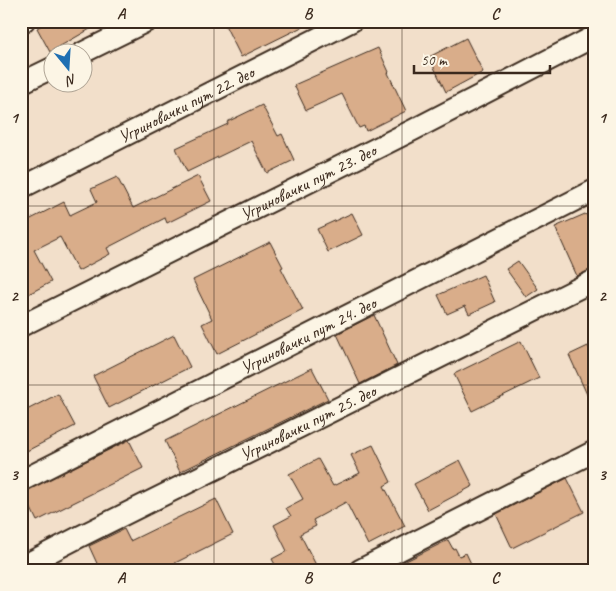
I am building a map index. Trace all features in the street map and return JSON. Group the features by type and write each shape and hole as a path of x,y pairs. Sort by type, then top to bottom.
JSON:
{"street":[{"path":"92,48 147,21"},
{"name":"Угриновачки пут 22. део","path":"21,188 352,21"},
{"name":"Угриновачки пут 23. део","path":"21,326 421,126 595,36"},
{"path":"21,83 42,73"},
{"name":"Угриновачки пут 24. део","path":"21,481 595,190"},
{"name":"Угриновачки пут 25. део","path":"21,567 595,280"},
{"path":"360,570 595,451"}],"building":[{"path":"49,21 104,21 67,42 45,42 37,28"},
{"path":"223,21 314,21 241,57"},
{"path":"466,38 483,72 446,92 429,57"},
{"path":"378,48 406,111 366,131 364,126 359,128 342,94 306,110 294,85"},
{"path":"262,105 278,136 282,134 294,160 267,173 251,141 187,172 176,148 228,124 227,122"},
{"path":"198,176 211,201 167,223 165,218 107,248 110,254 78,271 60,237 34,250 51,282 21,298 21,224 64,202 70,215 97,202 91,189 117,177 133,208"},
{"path":"595,212 595,268 577,276 555,227 585,214 587,216"},
{"path":"352,213 363,235 328,252 317,229"},
{"path":"270,242 303,310 217,354 202,324 212,319 193,280"},
{"path":"518,261 538,289 526,297 506,269"},
{"path":"483,275 495,302 469,314 465,306 447,314 438,295"},
{"path":"374,315 397,365 360,384 337,334"},
{"path":"174,335 190,367 109,408 93,376"},
{"path":"521,341 539,378 472,411 454,374"},
{"path":"588,346 595,361 595,412 569,355"},
{"path":"312,368 328,399 180,472 165,441"},
{"path":"58,394 75,426 21,454 21,413"},
{"path":"129,440 143,468 37,521 23,492"},
{"path":"373,445 391,482 384,486 405,526 368,545 346,502 313,520 316,526 300,534 316,565 306,570 278,570 272,559 287,551 274,525 291,516 286,508 303,499 289,474 318,459 333,486 360,473 351,455"},
{"path":"460,460 473,486 428,510 414,484"},
{"path":"567,478 584,512 512,548 496,514"},
{"path":"216,499 233,534 161,570 100,570 89,546 124,529 130,541"},
{"path":"448,540 459,556 466,553 474,570 388,570"}]}
